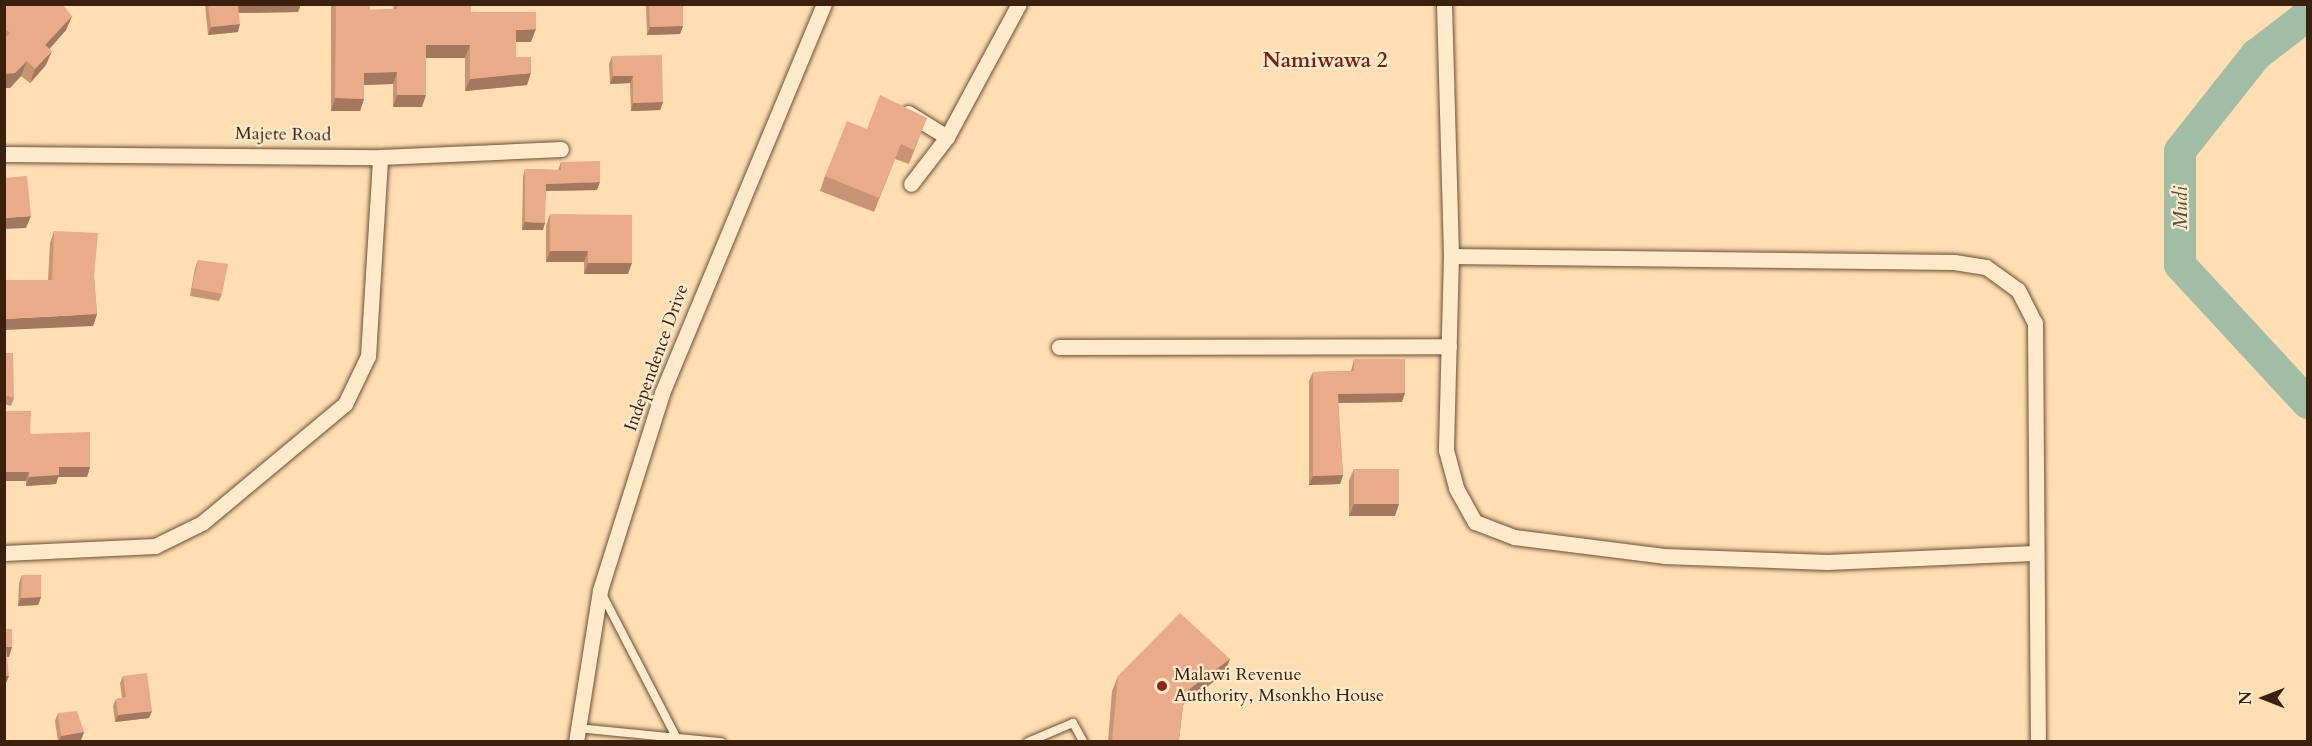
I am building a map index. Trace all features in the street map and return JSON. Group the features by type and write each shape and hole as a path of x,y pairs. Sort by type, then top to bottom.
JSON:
{"street":[{"name":"Independence Drive","path":"577,735 600,590 678,350 824,4"},
{"path":"911,184 947,138 1019,4"},
{"path":"1444,4 1451,256 1446,450 1456,488 1474,522 1514,537 1664,556 1827,562 2034,553"},
{"path":"898,107 947,138"},
{"name":"Majete Road","path":"4,154 380,157 561,149"},
{"path":"4,554 155,546 201,523 345,404 368,356 380,157"},
{"path":"1451,256 1986,267 2018,290 2035,322 2034,553 2038,741"},
{"path":"1059,347 1449,346"}],"lane":[{"path":"600,590 676,737"},
{"path":"1028,741 1073,723 1083,741"},
{"path":"577,735 676,737 721,741"}],"building":[{"path":"4,4 62,4 72,16 45,45 52,51 35,69 27,61 15,73 5,74 6,88 4,88 4,39 10,33 4,28"},
{"path":"208,4 276,4 238,5 240,24 211,27"},
{"path":"336,4 369,4 370,10 397,9 397,4 471,4 471,12 536,12 536,29 516,30 516,57 531,57 531,73 470,79 470,45 426,45 426,95 397,95 397,72 364,73 364,99 335,98"},
{"path":"649,4 683,4 683,26 650,27"},
{"path":"662,55 663,102 633,103 633,76 613,76 612,56"},
{"path":"880,95 927,118 914,150 901,144 879,198 825,176 847,121 867,129"},
{"path":"600,161 600,182 546,184 545,223 525,222 525,169 561,170 561,162"},
{"path":"27,176 31,216 4,218 4,178"},
{"path":"550,214 632,215 632,263 588,263 588,251 550,251"},
{"path":"54,231 98,233 94,277 97,314 4,319 4,280 52,280"},
{"path":"198,260 228,264 222,294 192,288"},
{"path":"4,353 13,353 14,398 4,395"},
{"path":"1354,359 1405,359 1405,393 1338,394 1343,475 1313,476 1313,372 1354,371"},
{"path":"4,411 31,411 30,434 90,432 90,467 59,467 59,475 29,477 29,472 4,472"},
{"path":"1354,469 1399,469 1399,504 1354,504"},
{"path":"22,575 41,575 41,597 21,598"},
{"name":"Malawi Revenue Authority, Msonkho House","path":"1180,613 1230,659 1184,693 1179,741 1112,741 1118,676"},
{"path":"4,629 12,629 12,647 6,647 9,676 4,676"},
{"path":"147,673 152,711 118,715 116,699 126,697 123,676"},
{"path":"77,711 84,732 61,736 58,713"}],"waterway":[{"name":"Mudi","path":"2308,15 2256,55 2180,151 2180,265 2308,403"}],"place":[{"name":"Malawi Revenue Authority, Msonkho House","path":"1162,686"}],"district":[{"name":"Namiwawa 2","path":"1325,61"}]}
